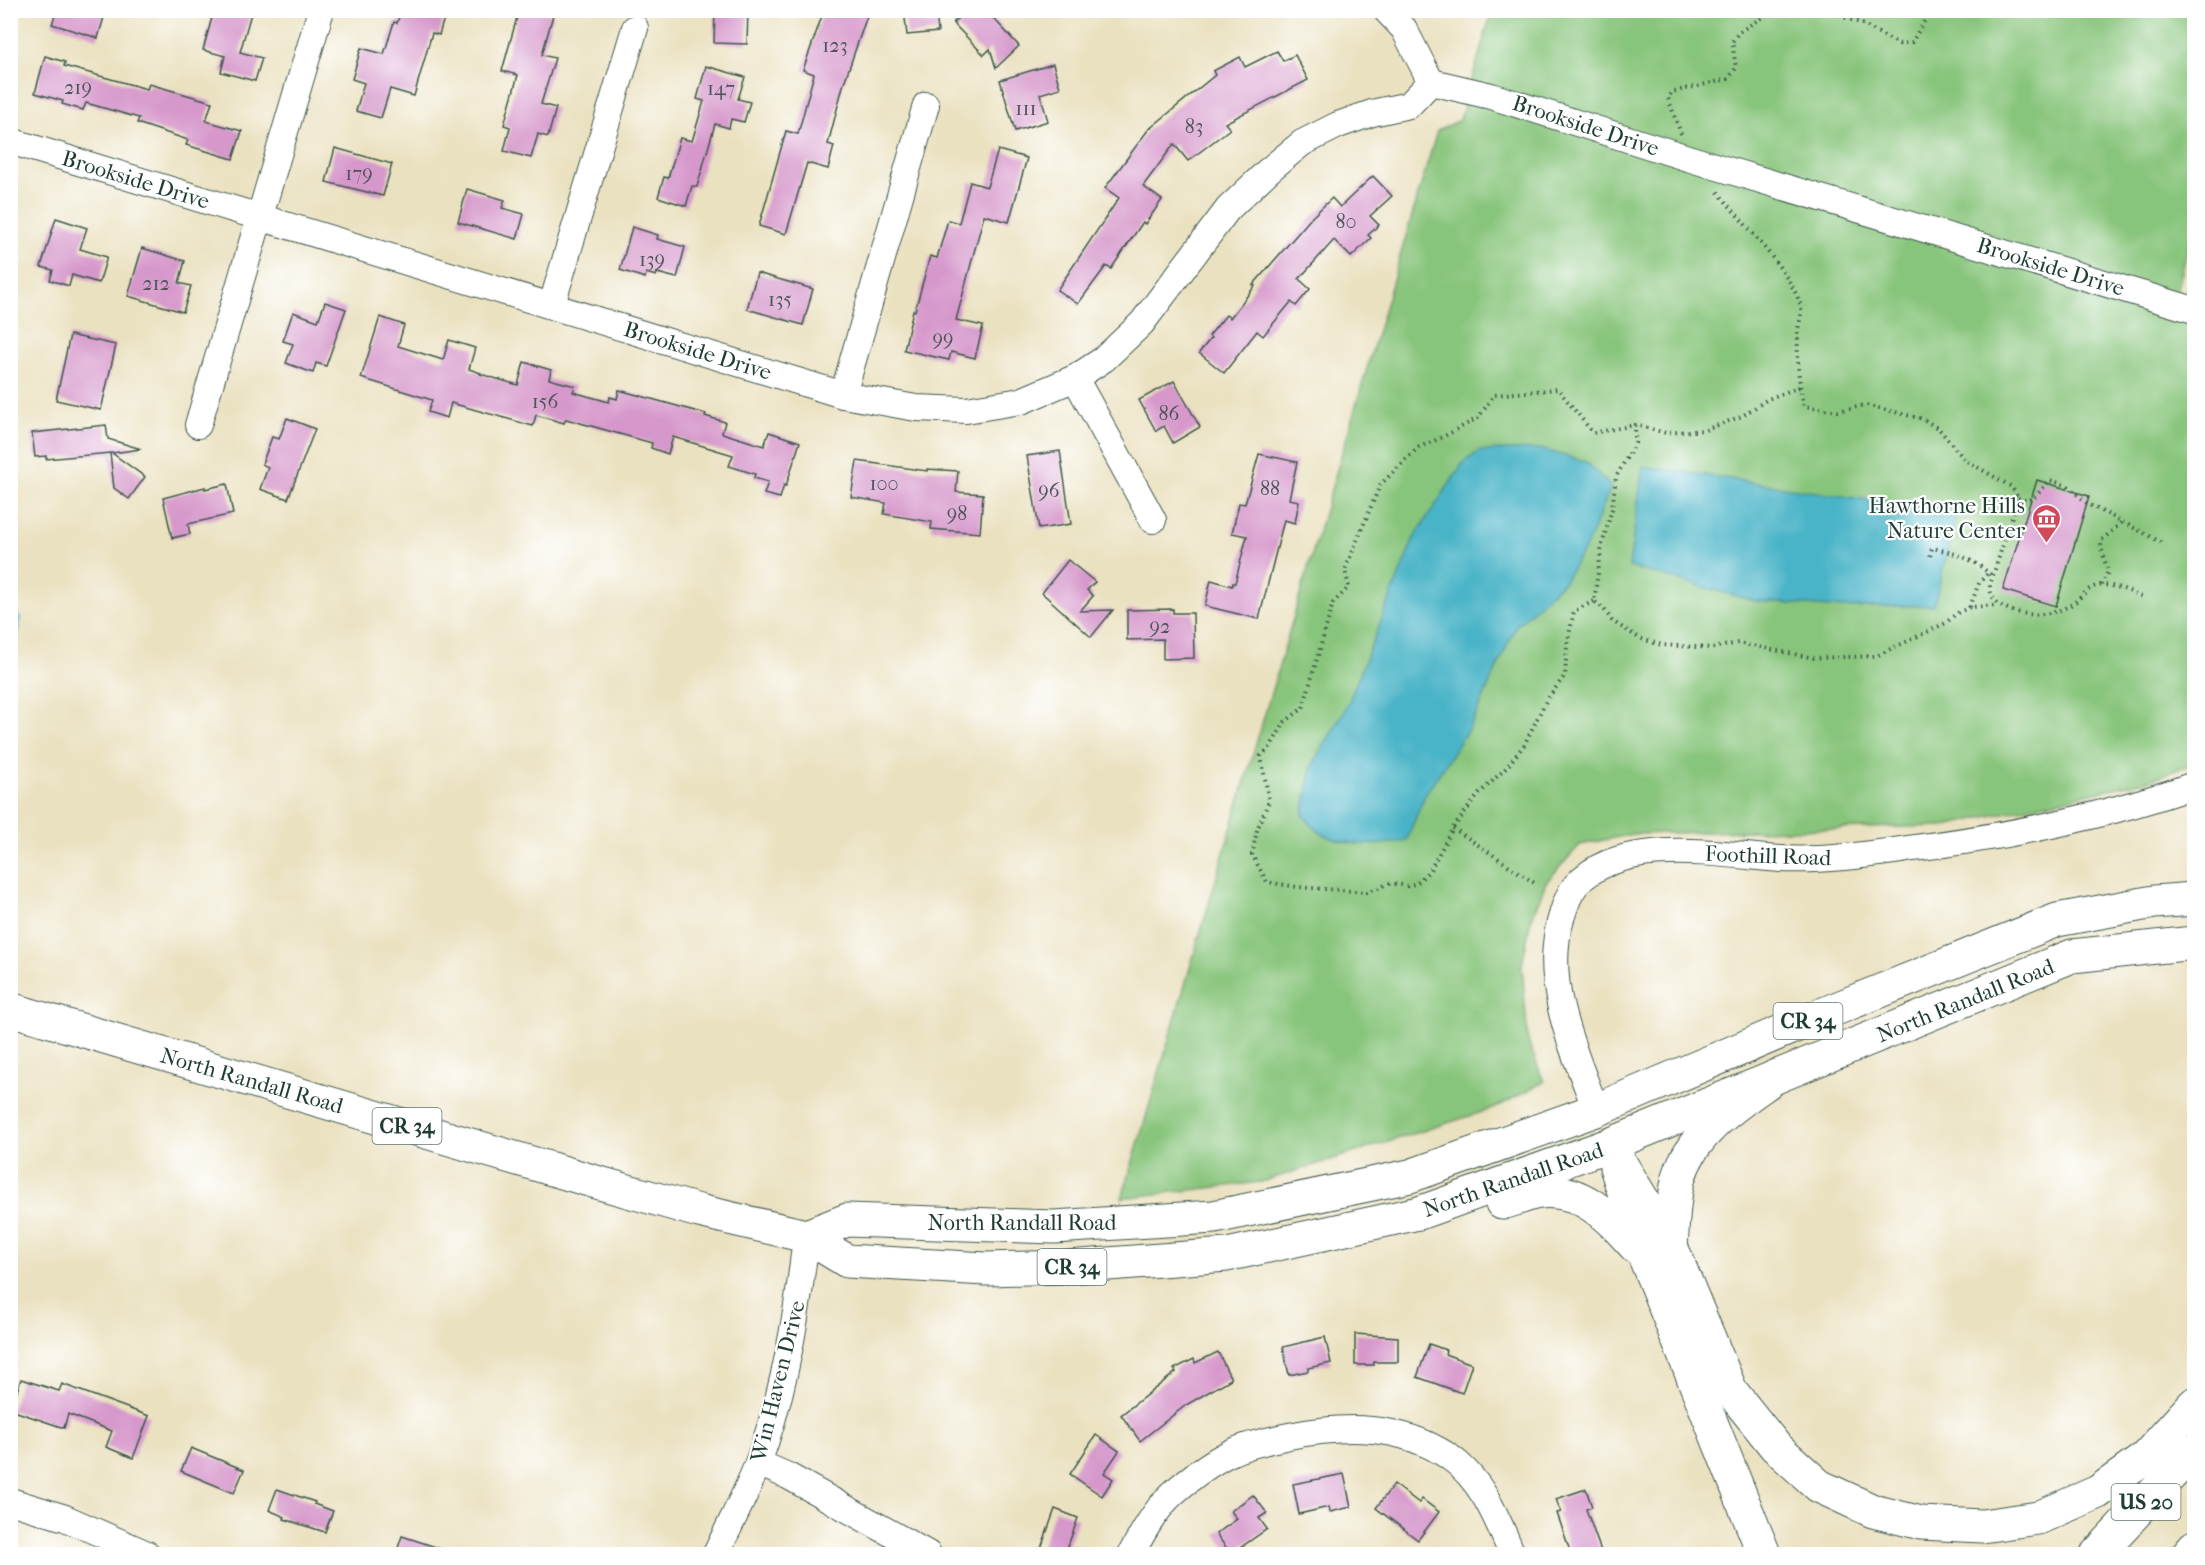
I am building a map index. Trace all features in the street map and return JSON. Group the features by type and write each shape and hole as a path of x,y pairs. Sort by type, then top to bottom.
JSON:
{"main road":[{"name":"North Randall Road","path":"806,1236 848,1220 1054,1227 1214,1217 1410,1176 1596,1110 1833,1010 2058,920 2154,902 2194,899"},
{"name":"North Randall Road","path":"10,1008 589,1180 699,1211 806,1236 847,1261 986,1269 1068,1267 1227,1255 1419,1213 1609,1145 2072,956 2194,943"},
{"path":"1657,1251 1679,1177 1694,1147 1719,1117 1776,1076"},
{"path":"1609,1145 1657,1251 1731,1391 1775,1446 1819,1486 1873,1511 1921,1523 1982,1526 2038,1518 2098,1492 2145,1458 2194,1404"},
{"path":"1343,1229 1405,1233 1535,1193 1555,1192 1583,1200 1657,1251 1764,1554"},
{"name":"US 20","path":"2097,1554 2194,1450"},
{"name":"US 20","path":"2188,1554 2194,1547"}],"street":[{"path":"198,425 262,217 321,10"},
{"path":"1386,10 1404,29 1431,82"},
{"path":"552,304 635,28"},
{"name":"Brookside Drive","path":"10,141 552,304 843,395 916,408 966,411 1022,400 1075,378 1104,359 1142,323 1228,209 1268,171 1302,143 1338,125 1372,113 1409,105 1431,82 1491,96 2194,310"},
{"path":"843,395 926,105"},
{"path":"1075,378 1153,520"},
{"name":"Foothill Road","path":"1596,1110 1558,999 1554,959 1557,932 1565,904 1577,884 1602,866 1621,859 1666,853 1812,859 1840,858 1956,843 2086,818 2159,798 2194,785"},
{"name":"Win Haven Drive","path":"716,1554 758,1463 790,1348 800,1293 806,1236"},
{"path":"1131,1554 1171,1495 1210,1464 1254,1444 1312,1432 1371,1428 1405,1434 1449,1457 1465,1471 1496,1514 1512,1554"},
{"path":"758,1463 789,1476 928,1554"},
{"path":"10,1502 64,1518 147,1554"}],"path":[{"path":"1677,154 1681,131 1668,98 1672,92 1728,79 1736,68 1732,42 1739,32 1766,13 1776,10"},
{"path":"1836,10 1843,17 1862,24 1899,44 1912,42 1931,10"},
{"path":"1715,187 1781,269 1799,296 1802,311 1798,330 1799,387 1804,406 1838,411 1866,405 1923,419 1940,429 1965,460 2012,487 2018,498 2027,501 2036,496 2050,480 2068,486 2088,504 2161,542"},
{"path":"1594,601 1574,612 1567,645 1565,675 1546,701 1524,745 1507,767 1479,794 1453,828 1430,870 1417,883 1407,886 1391,883 1367,892 1297,887 1268,882 1252,855 1257,830 1269,801 1261,756 1270,747 1285,722 1303,708 1333,603 1349,587 1345,570 1380,485 1419,447 1478,418 1494,395 1558,389 1593,433 1635,425 1666,433 1705,430 1742,416 1768,399 1799,387"},
{"path":"1594,601 1602,545 1612,509 1616,477 1635,443 1635,425"},
{"path":"1999,605 1990,594 1990,585 2018,498"},
{"path":"2100,586 2108,572 2101,548 2102,540 2122,522"},
{"path":"1930,556 1932,548 1959,553 1978,563 1993,577"},
{"path":"1970,607 1979,583 1989,572"},
{"path":"1594,601 1604,609 1612,621 1639,638 1662,645 1713,648 1738,643 1814,658 1875,656 1946,623 1957,613 1970,607 1999,605 2030,615 2054,612 2074,603 2085,591 2100,586 2114,586 2142,597"},
{"path":"1453,828 1536,884"}],"green space":[{"name":"Hawthorne Hills Nature Center","path":"1492,11 2194,11 2194,221 2173,310 2194,318 2194,763 2150,780 1945,826 1633,834 1580,845 1546,882 1530,923 1522,965 1528,1041 1544,1082 1495,1108 1261,1182 1122,1198 1437,131 1460,120"}],"water":[{"path":"1541,449 1586,462 1611,487 1587,545 1564,581 1516,626 1471,725 1425,795 1406,841 1385,844 1351,843 1319,832 1303,815 1312,766 1347,706 1414,538 1463,463 1480,451"},
{"path":"1643,466 1957,513 1934,605 1843,608 1755,601 1629,567"}],"building":[{"path":"57,10 106,10 98,38 52,24"},
{"path":"214,10 252,10 240,52 262,58 255,81 221,72 225,56 203,50"},
{"path":"401,10 431,10 430,14 444,18 439,35 432,33 414,96 390,89 381,118 356,111 364,83 352,79 361,48 384,54 394,22 397,23"},
{"path":"519,10 537,10 553,15 542,55 555,58 541,104 556,108 548,137 538,134 531,158 504,151 510,127 504,125 518,75 502,71"},
{"path":"715,10 748,10 747,44 714,43"},
{"path":"824,10 869,10 843,86 828,144 834,146 828,169 807,163 786,234 759,226 786,131 798,134 814,74 803,70"},
{"path":"904,10 936,10 938,32 907,35"},
{"path":"966,10 986,10 1019,46 996,68 990,49 984,55 953,23"},
{"path":"1277,51 1283,61 1295,55 1308,80 1225,123 1230,129 1188,161 1174,144 1143,186 1162,200 1145,224 1143,222 1111,269 1106,266 1078,304 1057,290 1119,198 1105,188 1148,130 1215,75 1213,71 1240,57 1245,67"},
{"path":"45,56 65,62 64,66 147,89 149,84 212,102 206,121 242,131 233,159 186,145 188,140 137,123 139,118 86,103 83,110 62,104 63,101 35,93"},
{"path":"1053,64 1060,88 1040,94 1048,121 1015,131 1000,80"},
{"path":"706,66 745,77 738,99 750,102 744,122 731,119 729,128 715,124 697,187 692,186 686,206 658,197 664,177 668,178 680,138 692,141 704,101 697,99"},
{"path":"335,148 392,164 383,196 326,182"},
{"path":"998,150 1027,158 1009,222 984,215 956,320 983,326 975,358 951,352 949,360 904,350 913,310 915,311 930,256 937,258 948,220 959,223 970,182 987,187"},
{"path":"1373,176 1392,196 1370,216 1379,225 1368,235 1371,238 1351,257 1334,240 1299,279 1310,289 1296,306 1291,302 1263,336 1257,331 1224,373 1199,353 1226,315 1230,318 1255,286 1253,285 1312,217 1332,198 1340,207"},
{"path":"467,189 505,200 502,208 524,214 517,239 458,222"},
{"path":"56,218 87,228 80,249 107,257 99,283 72,275 69,286 50,280 53,270 41,267"},
{"path":"632,227 658,235 657,239 685,247 677,278 646,273 645,278 620,270"},
{"path":"142,248 185,261 179,283 191,286 183,312 128,296"},
{"path":"757,273 813,289 803,325 747,309"},
{"path":"325,302 346,309 326,366 316,363 313,373 286,363 293,344 283,341 293,312 318,321"},
{"path":"380,317 404,325 398,346 443,360 449,340 475,348 469,369 480,374 518,385 524,362 551,370 549,379 575,386 573,392 609,402 610,397 617,399 619,390 706,414 705,416 725,422 722,433 764,446 769,432 800,442 786,486 784,485 780,498 764,494 768,482 754,478 755,474 729,466 733,455 673,437 668,454 651,448 652,443 566,419 564,423 536,415 533,426 451,403 447,418 428,412 432,400 361,378"},
{"path":"70,335 116,345 101,410 56,400"},
{"path":"1174,381 1200,427 1173,443 1164,426 1156,431 1139,400"},
{"path":"287,418 315,429 288,499 260,489 268,467 262,464 272,437 279,439"},
{"path":"106,425 108,439 141,449 112,453 145,477 129,499 114,488 110,453 46,459 46,456 35,457 32,433"},
{"path":"1060,451 1071,524 1039,529 1027,456"},
{"path":"1259,454 1297,462 1289,499 1299,501 1295,523 1284,520 1259,619 1205,606 1211,580 1232,586 1235,583 1247,536 1232,533 1239,503 1245,504"},
{"path":"857,461 927,471 927,469 958,471 956,492 983,494 980,533 931,529 932,522 884,514 886,503 851,497"},
{"name":"Hawthorne Hills Nature Center","path":"2037,480 2089,496 2056,606 2003,590"},
{"path":"227,484 233,514 188,524 190,534 172,538 163,498"},
{"path":"1068,560 1095,582 1087,590 1093,596 1080,611 1113,610 1091,637 1042,593"},
{"path":"1173,609 1173,613 1193,613 1194,658 1163,659 1163,639 1127,640 1127,610"},
{"path":"1355,1334 1398,1337 1398,1362 1355,1365"},
{"path":"1325,1337 1331,1363 1289,1375 1283,1347"},
{"path":"1429,1344 1446,1350 1445,1354 1472,1364 1462,1393 1417,1377"},
{"path":"1218,1352 1231,1379 1186,1405 1140,1441 1121,1415 1176,1372 1174,1369 1194,1359 1195,1363"},
{"path":"21,1379 59,1391 62,1384 149,1416 133,1458 106,1447 112,1431 68,1414 64,1428 11,1410"},
{"path":"1096,1435 1119,1451 1104,1473 1113,1479 1102,1496 1070,1474"},
{"path":"191,1448 244,1470 234,1493 181,1471"},
{"path":"1344,1474 1351,1507 1330,1512 1329,1507 1299,1514 1293,1484"},
{"path":"1394,1484 1419,1503 1422,1499 1439,1512 1418,1540 1376,1508"},
{"path":"277,1489 333,1511 325,1532 284,1519 285,1517 269,1510"},
{"path":"1586,1489 1592,1507 1586,1509 1602,1554 1571,1554 1557,1513 1561,1512 1556,1499"},
{"path":"1253,1495 1267,1513 1259,1518 1267,1529 1231,1554 1216,1534 1237,1519 1231,1511"},
{"path":"1055,1509 1078,1518 1065,1554 1039,1554"},
{"path":"402,1536 448,1551 447,1554 396,1554"}],"waterway":[{"path":"10,608 18,619 16,630 10,638"}],"place":[{"name":"Hawthorne Hills Nature Center","path":"2046,544"}]}
